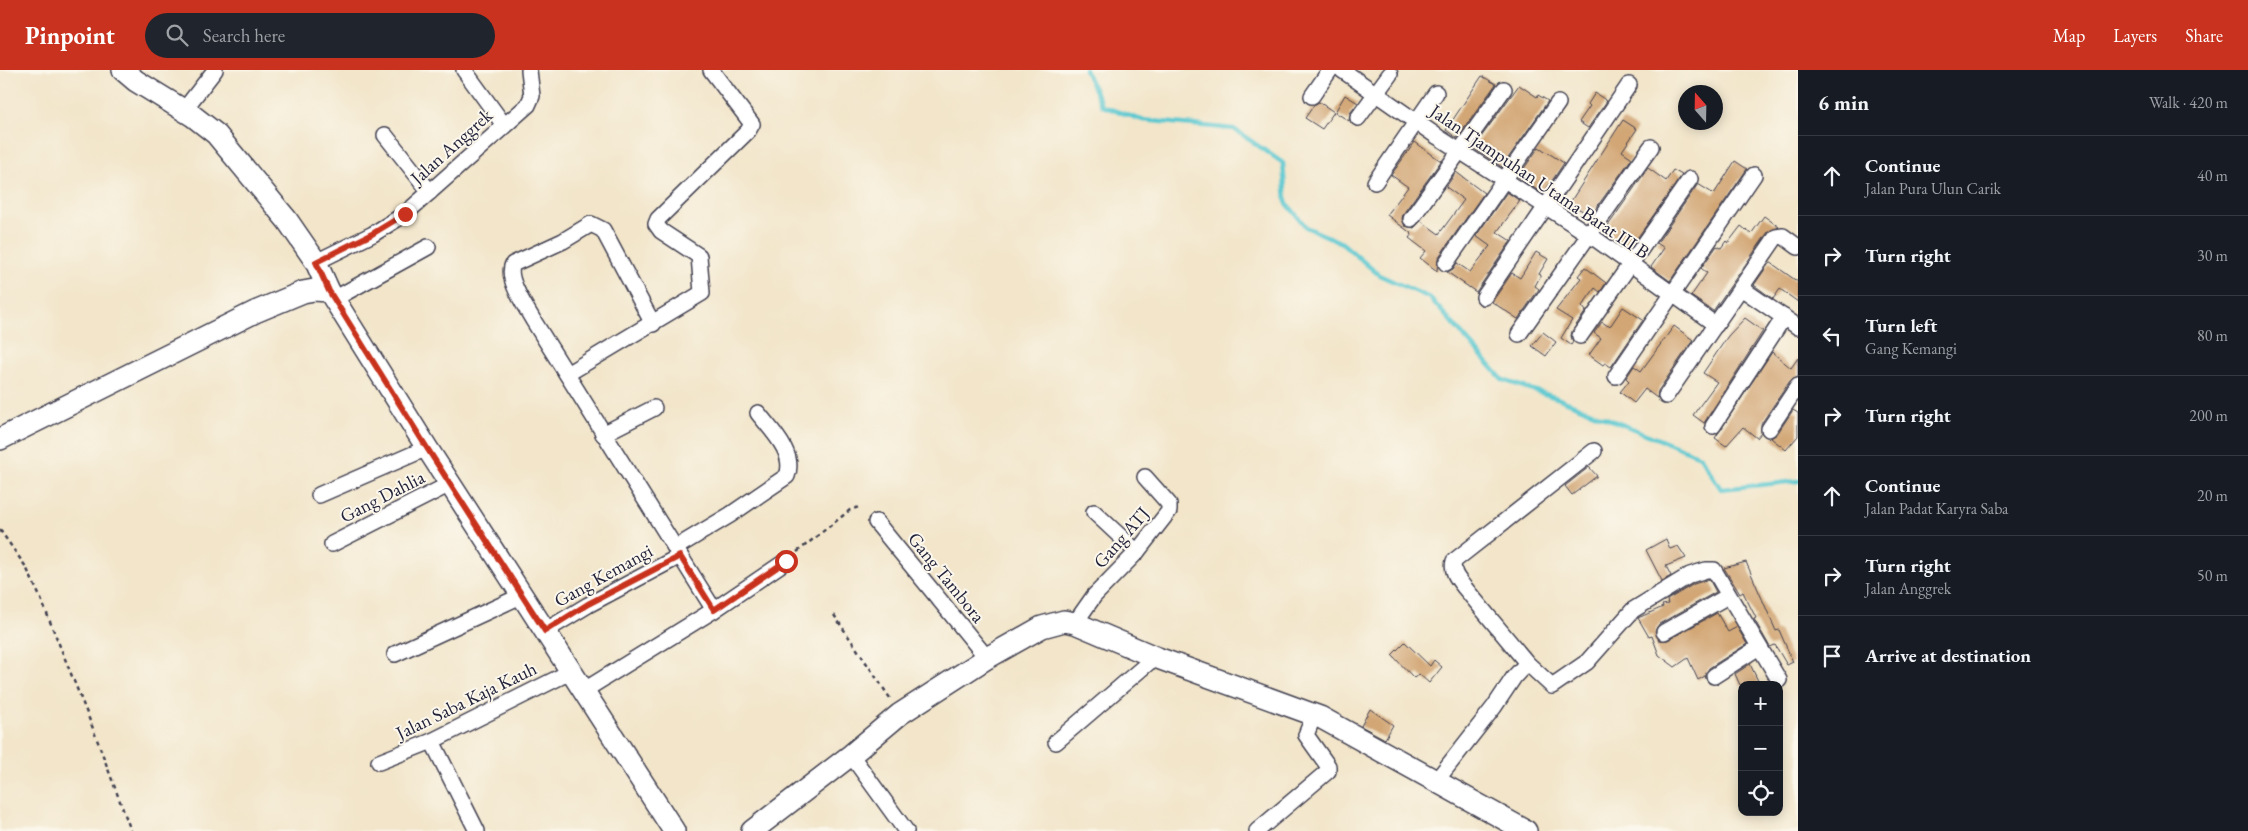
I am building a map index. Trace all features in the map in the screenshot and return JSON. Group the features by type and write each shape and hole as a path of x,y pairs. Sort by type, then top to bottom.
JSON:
{"street":[{"path":"123,70 136,82 184,110 216,134 287,220 316,262 331,295 427,448 674,831"},
{"path":"184,110 215,70"},
{"path":"464,70 504,125"},
{"name":"Jalan Anggrek","path":"316,262 372,234 405,214 531,101 532,86 529,70"},
{"path":"567,374 700,296 703,288 700,256 658,229 656,224 752,124 711,70"},
{"path":"1312,96 1330,70"},
{"name":"Jalan Tjampuhan Utama Barat III B","path":"1342,70 1459,150 1590,235 1716,325"},
{"path":"1358,118 1390,74"},
{"path":"1484,297 1630,85"},
{"path":"1411,218 1504,89"},
{"path":"1375,182 1436,93"},
{"path":"1446,262 1558,104"},
{"path":"385,135 430,192"},
{"path":"1519,334 1651,146"},
{"path":"1616,376 1754,175"},
{"path":"1580,336 1690,179"},
{"path":"653,324 603,230 594,224 563,241 513,264 510,272 513,282 603,434 714,610"},
{"path":"1666,396 1776,237 1783,236 1798,247"},
{"path":"0,439 255,312 303,292 314,290 331,295 428,247"},
{"path":"1741,288 1798,327"},
{"path":"1713,426 1784,317"},
{"path":"1769,429 1797,389"},
{"path":"603,434 654,408"},
{"name":"Gang Kemangi","path":"545,631 677,552 788,476 790,465 783,447 758,413"},
{"path":"319,495 427,448"},
{"path":"1594,451 1454,561 1452,567 1455,575 1527,664 1550,686 1555,686 1587,662 1633,610 1699,572 1714,570 1779,680"},
{"name":"Gang ATJ","path":"1075,623 1094,596 1137,552 1170,509 1169,504 1145,477"},
{"name":"Gang Dahlia","path":"332,544 450,484"},
{"path":"1094,512 1137,552"},
{"name":"Gang Tambora","path":"876,522 987,658"},
{"path":"584,691 714,610 786,561"},
{"path":"395,654 523,595"},
{"path":"1664,632 1728,596"},
{"path":"752,831 851,755 900,714 987,658 1042,627 1064,621 1075,623 1150,661 1314,715 1338,726 1526,831"},
{"path":"1714,676 1759,647"},
{"path":"1056,742 1150,661"},
{"path":"1436,781 1494,707 1514,677 1527,664"},
{"name":"Jalan Saba Kaja Kauh","path":"379,762 432,741 570,672"},
{"path":"1257,831 1328,771 1328,766 1306,735 1314,715"},
{"path":"432,741 478,831"},
{"path":"851,755 906,831"}],"path":[{"path":"786,561 850,510 859,507"},
{"path":"0,530 26,567 40,599 92,726 131,831"},
{"path":"834,616 900,714"}],"building":[{"path":"1482,76 1496,84 1457,138 1446,130"},
{"path":"1519,85 1537,97 1538,95 1548,101 1502,167 1473,148"},
{"path":"1595,93 1607,101 1588,128 1579,122 1590,106 1588,104"},
{"path":"1345,95 1358,103 1350,113 1349,121 1335,112"},
{"path":"1319,102 1334,112 1322,129 1305,118 1314,105"},
{"path":"1623,120 1637,129 1622,151 1632,158 1591,215 1569,204"},
{"path":"1415,142 1441,161 1403,214 1402,219 1405,226 1414,228 1421,221 1439,234 1464,200 1446,187 1456,172 1484,193 1438,258 1437,271 1420,258 1426,251 1409,238 1412,234 1387,215 1408,187 1391,175"},
{"path":"1539,147 1564,163 1543,194 1518,177"},
{"path":"1735,161 1747,169 1670,281 1651,267 1664,248 1657,243 1698,184 1714,194"},
{"path":"1648,168 1666,181 1673,170 1682,175 1628,251 1603,233"},
{"path":"1507,192 1520,201 1497,232 1511,241 1476,292 1447,272 1453,269 1457,263 1470,272 1490,246 1476,236"},
{"path":"1764,216 1779,227 1768,232 1713,311 1691,296 1707,273 1701,268 1717,246 1721,248 1726,241 1728,243 1741,226 1751,234"},
{"path":"1536,252 1548,259 1539,274 1541,275 1535,286 1539,289 1518,319 1492,302 1512,273 1520,278"},
{"path":"1770,262 1798,282 1798,302 1780,289 1773,299 1754,285"},
{"path":"1585,267 1606,283 1600,292 1595,288 1582,306 1586,311 1572,331 1573,342 1571,345 1561,338 1572,320 1556,310 1581,278 1578,276"},
{"path":"1623,307 1643,320 1611,367 1605,363 1603,365 1589,355 1601,338 1594,333 1602,322 1608,326 1611,325"},
{"path":"1745,318 1763,331 1704,423 1693,415 1717,382 1703,373 1728,336"},
{"path":"1674,326 1693,340 1658,391 1657,398 1645,389 1634,403 1620,392 1629,381 1626,378 1634,366 1641,371"},
{"path":"1543,332 1556,342 1546,356 1532,346"},
{"path":"1772,352 1791,368 1798,358 1798,377 1790,381 1761,424 1761,433 1757,438 1743,427 1726,446 1715,438"},
{"path":"1793,410 1798,413 1798,436 1786,450 1771,438 1777,434"},
{"path":"1589,467 1597,476 1572,495 1565,486"},
{"path":"1666,539 1670,549 1678,546 1686,558 1666,566 1671,576 1662,581 1646,550"},
{"path":"1746,562 1776,631 1779,630 1793,662 1787,665 1775,645 1770,647 1754,619 1756,618 1743,592 1740,594 1724,568"},
{"path":"1709,579 1716,592 1659,624 1655,631 1659,640 1668,640 1717,613 1728,632 1737,627 1747,644 1709,668 1705,676 1698,680 1688,658 1675,667 1659,655 1652,636 1649,637 1638,618 1663,607 1662,605 1668,604 1667,600 1694,584"},
{"path":"1405,642 1430,666 1434,660 1442,667 1429,683 1419,674 1414,678 1392,655"},
{"path":"1750,664 1758,681 1738,681 1735,674"},
{"path":"1370,709 1393,725 1385,739 1361,726"}],"waterway":[{"path":"1085,70 1102,106 1142,120 1234,129 1283,163 1286,202 1306,227 1342,243 1379,275 1430,298 1503,380 1557,398 1700,456 1721,489 1798,481"}],"route":[{"path":"405,214 372,234 316,262 329,291 545,631 588,604 680,556 714,610 786,561"}]}
